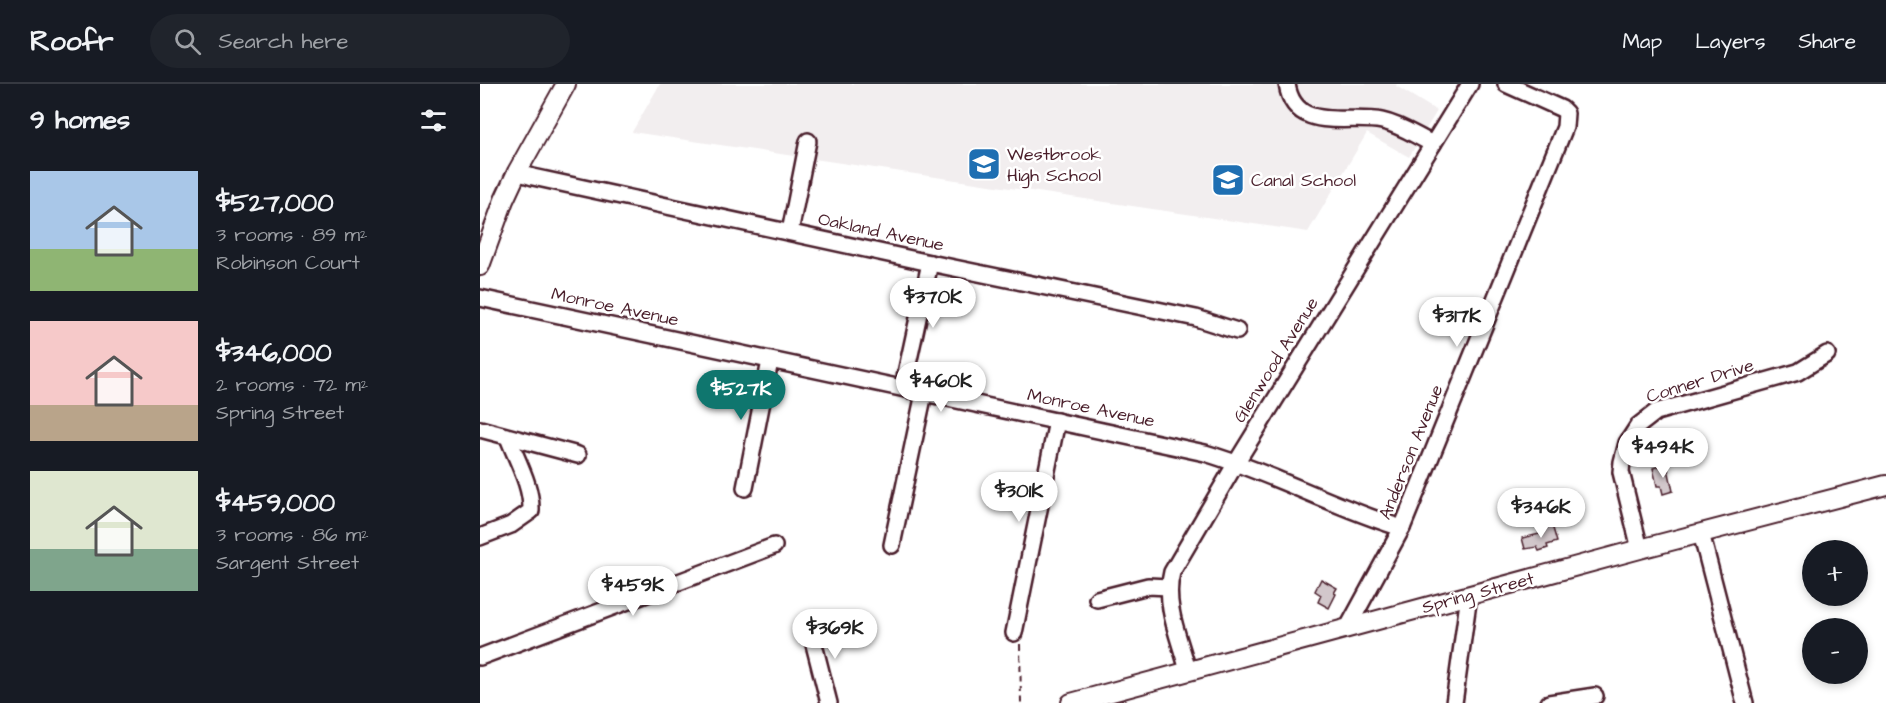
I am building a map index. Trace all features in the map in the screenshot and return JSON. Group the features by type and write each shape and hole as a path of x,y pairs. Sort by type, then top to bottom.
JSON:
{"main road":[{"path":"480,266 504,200 517,172 566,84"},
{"name":"Spring Street","path":"1071,703 1886,485"}],"street":[{"path":"1287,84 1288,90 1299,107 1318,119 1379,120 1402,127 1433,144"},
{"name":"Glenwood Avenue","path":"1188,671 1169,600 1172,572 1236,463 1470,84"},
{"name":"Anderson Avenue","path":"1347,629 1402,528 1565,128 1566,113 1562,109 1529,88 1506,84"},
{"path":"790,232 808,141"},
{"name":"Oakland Avenue","path":"517,172 930,263 1196,318 1237,331"},
{"path":"903,387 930,263"},
{"name":"Monroe Avenue","path":"480,298 1205,453 1402,528"},
{"name":"Conner Drive","path":"1640,549 1621,472 1627,443 1638,426 1656,412 1798,372 1827,354"},
{"path":"744,488 770,361"},
{"path":"892,545 924,393"},
{"path":"1014,633 1057,421"},
{"path":"480,429 578,455"},
{"path":"480,537 511,525 531,511 528,490 508,437"},
{"path":"1701,533 1745,703"},
{"path":"480,657 774,546"},
{"path":"1097,599 1148,586 1169,587"},
{"path":"1454,703 1469,595"},
{"path":"809,625 829,703"},
{"path":"1550,703 1595,696"}],"path":[{"path":"1014,633 1020,636 1021,703"}],"shaded area":[{"path":"660,84 1397,84 1396,86 1437,111 1409,157 1367,133 1308,232 632,132"}],"building":[{"path":"1667,464 1673,491 1663,494 1661,486 1657,486 1653,468"},
{"path":"1552,525 1557,542 1539,551 1537,547 1525,549 1522,538 1544,533 1542,528"},
{"path":"1321,579 1337,588 1329,608 1318,602 1321,595 1315,591"}],"place":[{"name":"Westbrook High School","path":"984,164"},
{"name":"Canal School","path":"1228,180"}]}
